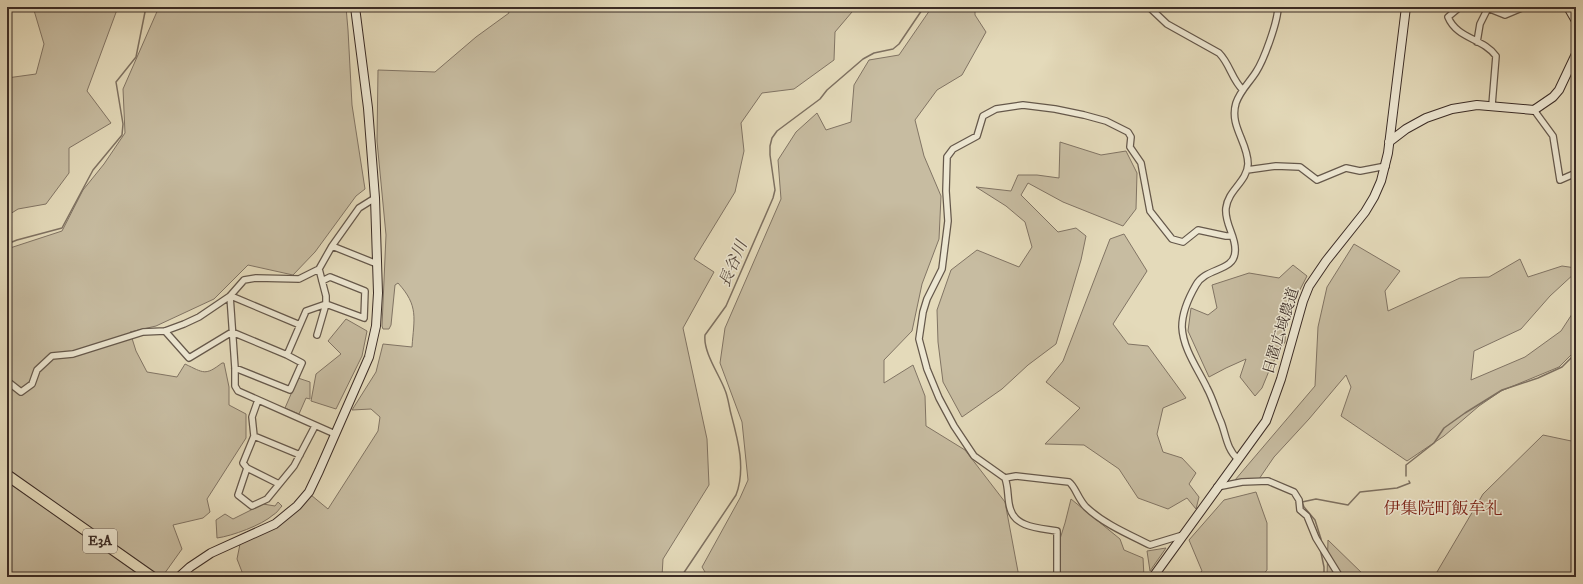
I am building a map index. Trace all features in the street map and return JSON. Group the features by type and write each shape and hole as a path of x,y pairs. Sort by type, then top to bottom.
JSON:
{"highway":[{"name":"E3A","path":"7,475 152,577"}],"street":[{"path":"180,577 187,570 216,550 275,524 289,513 309,492 369,357 376,326 378,293 375,198 368,108 356,7"},
{"path":"1149,7 1171,27 1219,53 1225,59 1242,90"},
{"path":"1238,459 1230,452 1212,398 1185,342 1182,326 1187,303 1199,280 1207,273 1228,265 1234,257 1235,245 1225,214 1227,203 1232,192 1245,177 1247,170 1246,155 1234,116 1236,103 1242,90 1255,74 1261,62 1274,25 1278,7"},
{"name":"日置広域農道","path":"1153,577 1266,421 1281,379 1303,301 1309,286 1326,261 1368,207 1381,181 1386,166 1406,7"},
{"path":"1460,7 1448,16 1452,25 1477,42 1485,45 1496,56 1492,105"},
{"path":"1477,42 1480,24 1486,8 1505,14 1524,7"},
{"path":"1568,7 1576,21"},
{"path":"1389,142 1406,129 1438,114 1465,106 1492,105 1534,110 1553,97 1576,54"},
{"path":"1056,577 1057,531 1023,524 1016,521 1010,508 1009,487 1005,478 974,456 954,426 939,398 927,369 919,339 923,312 927,299 942,269 948,221 946,191 947,157 953,149 977,136 983,116 996,109 1023,105 1055,108 1106,121 1128,132 1131,137 1130,147 1141,163 1150,211 1172,239 1184,242 1198,230 1232,236"},
{"path":"1534,110 1553,136 1560,180 1576,173"},
{"path":"1247,170 1276,166 1300,168 1317,180 1346,168 1360,171 1386,166"},
{"path":"7,381 21,392 32,384 37,370 52,356 72,354 143,332 164,331 199,317 230,296 244,280 256,278 299,279 319,269 332,246 359,208 375,198"},
{"path":"332,246 376,264"},
{"path":"317,335 326,304 326,296 319,269"},
{"path":"287,356 306,311 326,304 364,318 365,291 330,277 322,281"},
{"path":"230,296 235,368 234,386 238,391 335,434"},
{"path":"230,296 300,325"},
{"path":"164,331 189,358 232,332"},
{"path":"232,332 302,363 290,390 235,368"},
{"path":"258,400 252,417 254,436 243,463 247,468 279,484"},
{"path":"247,468 238,495 252,506 267,499 294,466 315,426"},
{"path":"254,436 300,455"},
{"path":"1005,478 1016,476 1069,482 1072,484 1079,499 1095,515 1121,531 1150,544 1183,535"},
{"path":"1217,488 1242,482 1268,481 1294,492 1299,500 1300,510 1307,516 1316,538 1340,577"}],"shaded area":[{"path":"33,7 118,7 87,91 111,123 69,148 69,173 46,204 18,209 7,216 7,78 36,74 44,44"},
{"path":"159,7 346,7 352,105 365,189 356,196 315,252 293,275 248,265 214,299 156,326 130,332 136,351 147,372 177,377 185,364 204,372 212,370 224,363 229,387 229,405 246,414 246,438 207,499 210,512 203,518 173,525 182,549 162,577 7,577 7,249 62,231 83,190 104,164 125,133 123,89"},
{"path":"507,7 853,7 852,12 835,32 834,60 794,89 762,93 741,123 744,151 735,192 694,259 714,272 683,328 707,439 709,485 663,559 662,577 244,577 237,559 240,544 287,519 311,495 328,509 378,431 380,417 371,409 352,410 376,372 383,344 412,347 414,313 405,291 398,283 395,285 391,325 389,329 383,329 382,326 386,235 377,141 378,70 435,72 476,37 509,13"},
{"path":"932,7 975,7 975,15 986,32 962,75 937,90 915,120 924,156 941,196 939,239 922,284 912,331 884,360 884,383 913,365 925,396 926,426 965,450 1005,502 1019,577 708,577 702,567 740,498 748,480 742,422 720,363 725,328 781,199 778,160 796,132 817,113 826,130 851,122 854,85 869,60 899,55"},
{"path":"1060,142 1101,155 1126,151 1137,173 1136,209 1123,226 1063,202 1028,183 1021,195 1058,232 1076,228 1086,236 1081,260 1056,344 1028,365 1002,389 962,417 943,382 938,342 937,310 951,270 977,250 1019,267 1032,247 1025,222 1006,206 976,187 1011,191 1018,175 1037,175 1059,178"},
{"path":"1124,234 1147,271 1113,324 1128,344 1148,346 1186,398 1163,408 1157,434 1163,452 1182,458 1196,473 1189,484 1199,497 1196,509 1187,498 1168,509 1138,498 1119,469 1084,445 1045,444 1080,408 1046,382 1063,361 1110,239"},
{"path":"1354,244 1400,271 1385,291 1388,311 1460,278 1489,277 1520,259 1528,277 1562,266 1576,268 1576,272 1550,296 1521,329 1474,351 1471,380 1525,357 1561,331 1576,308 1576,350 1559,367 1501,391 1479,406 1444,436 1407,461 1341,416 1351,387 1346,375 1309,419 1274,457 1259,479 1235,480 1315,386 1318,327 1327,287"},
{"path":"1293,265 1307,276 1286,317 1285,342 1271,366 1262,388 1255,396 1240,377 1246,359 1209,377 1188,331 1191,308 1208,315 1217,308 1212,285 1249,273 1279,278"},
{"path":"346,319 367,331 362,356 336,409 311,401 316,374 341,354 328,341"},
{"path":"298,378 310,382 310,399 306,398 299,414 285,408"},
{"path":"1543,435 1576,442 1576,577 1434,577 1483,494"},
{"path":"1256,492 1267,523 1267,570 1261,577 1195,577 1202,571 1189,540 1224,500"},
{"path":"1071,499 1120,539 1124,550 1143,558 1144,577 1062,577 1054,558"},
{"path":"278,502 282,506 276,513 262,523 217,538 216,520 225,514 233,519 263,504 275,506"},
{"path":"1328,540 1366,577 1327,577"},
{"path":"1166,548 1150,571 1147,551"}],"waterway":[{"path":"7,244 62,228 93,170 122,135 123,124 116,82 136,57 146,7"},
{"name":"長谷川","path":"681,577 736,495 739,485 741,465 736,434 726,393 706,349 705,335 726,306 773,198 775,190 770,155 772,138 777,131 820,99 827,90 863,59 874,53 893,49 899,44 924,7"},
{"path":"1406,476 1406,465 1434,443 1444,428 1502,390 1538,378 1562,367 1576,353"},
{"path":"1320,543 1321,539 1315,520 1304,507 1302,502 1316,499 1348,505 1360,492 1397,488 1410,483 1409,481"},
{"path":"1320,548 1324,567 1324,577"}],"district":[{"name":"伊集院町飯牟礼","path":"1443,509"}]}
